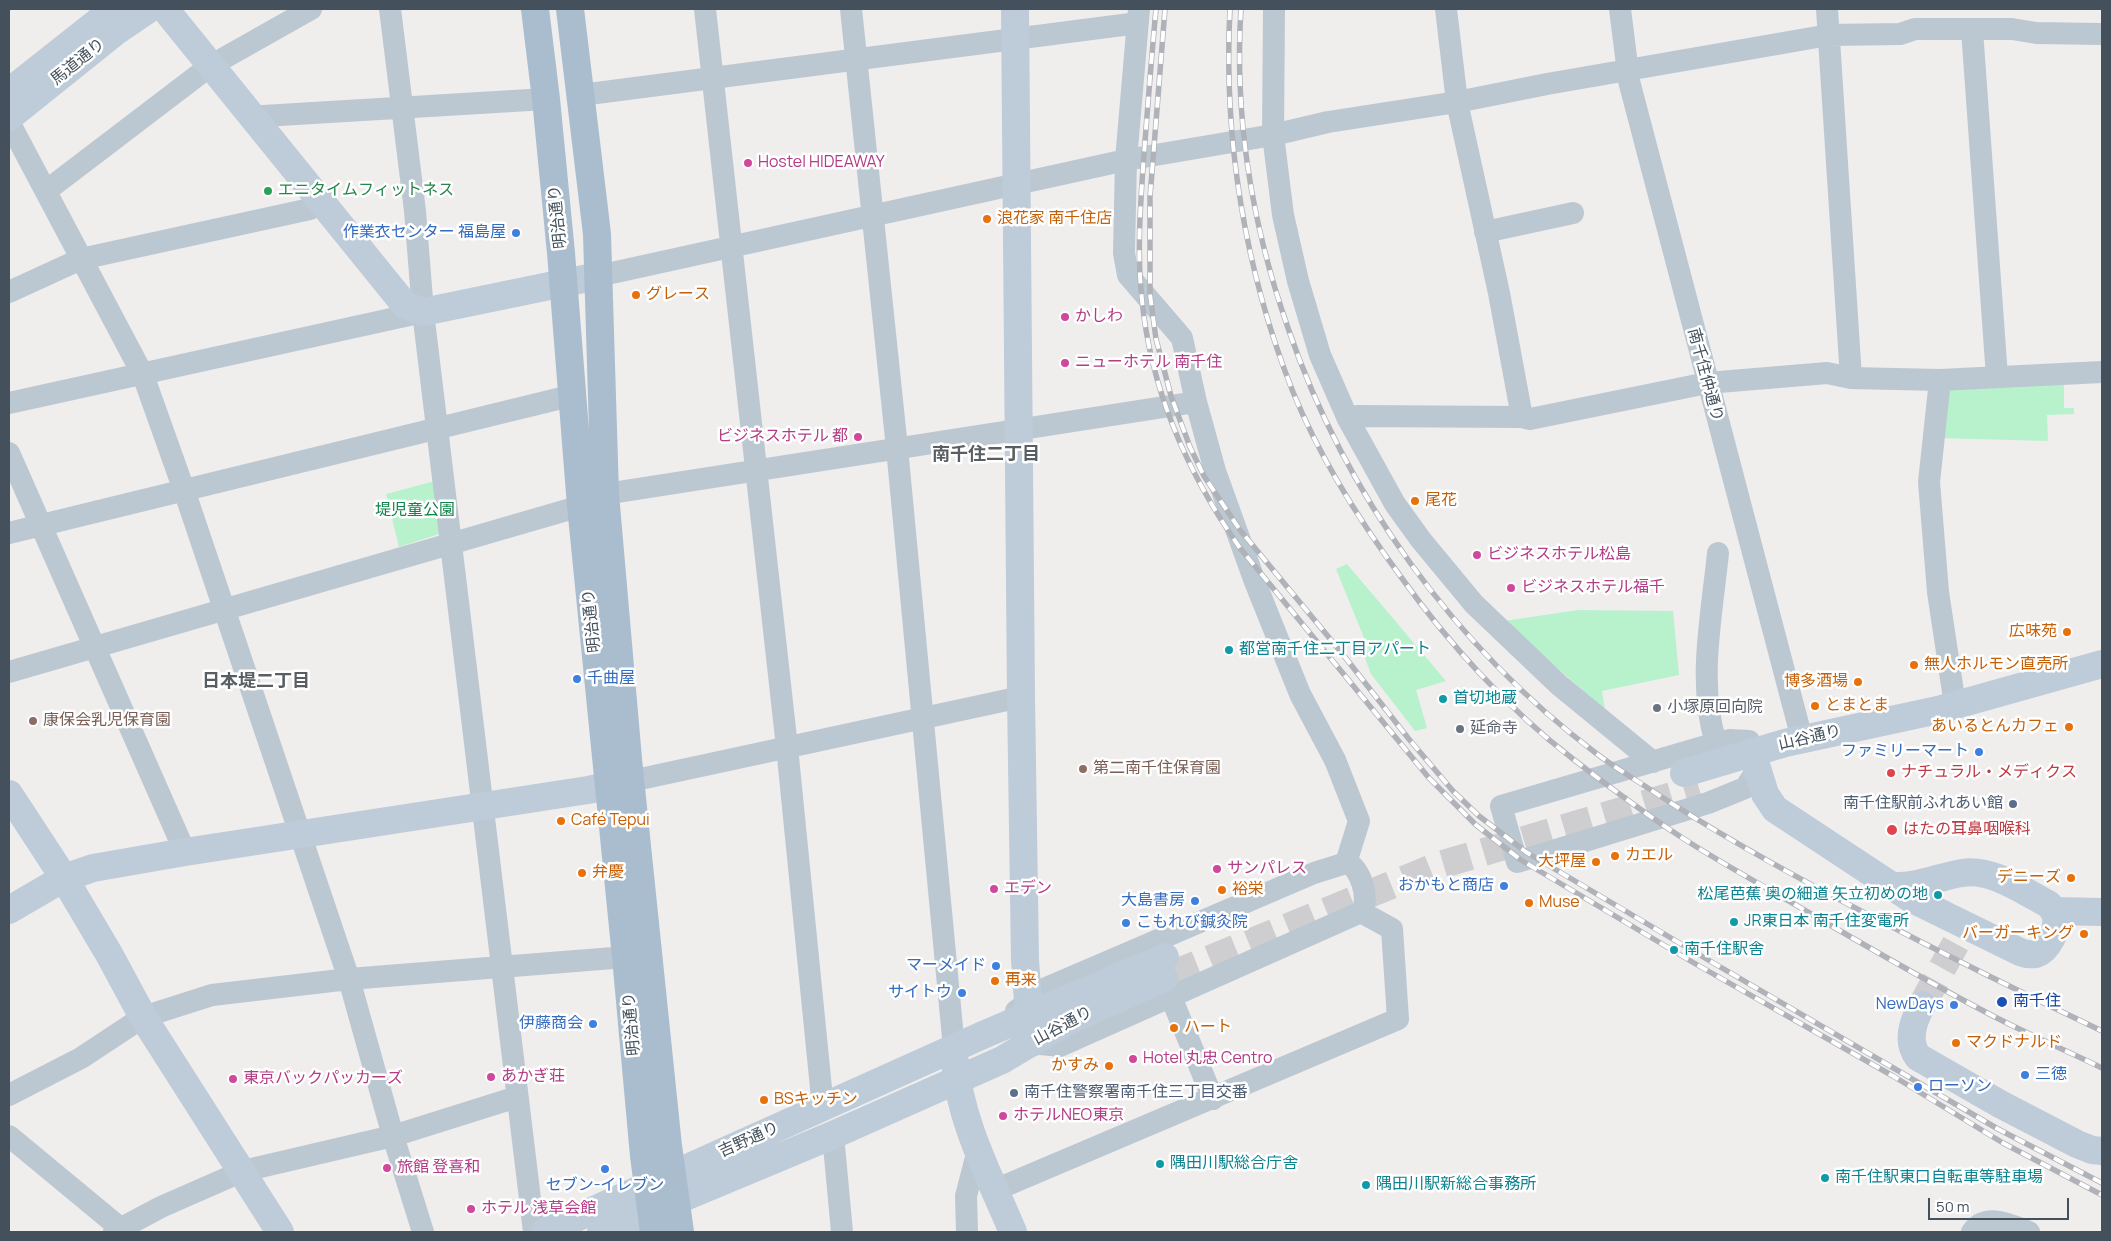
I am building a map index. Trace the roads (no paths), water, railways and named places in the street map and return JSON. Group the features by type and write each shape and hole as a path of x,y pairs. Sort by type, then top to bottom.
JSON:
{"main road":[{"name":"明治通り","path":"535,9 546,99 564,284 581,506 680,1232"},
{"name":"明治通り","path":"570,9 596,234 605,494 620,784 626,958 650,1209"}],"street":[{"path":"9,92 114,9"},
{"name":"馬道通り","path":"9,117 115,32 149,9"},
{"path":"165,9 319,202 405,305 423,312"},
{"path":"46,191 210,66 311,9"},
{"path":"390,9 414,212 423,312 503,968 506,1017 534,1232"},
{"path":"705,9 787,748 824,1108"},
{"path":"851,9 897,448 957,1080 970,1131 1013,1232"},
{"path":"1015,9 1015,183 1021,697 1028,1009 1031,1043"},
{"path":"1274,9 1273,135 1283,215 1298,281 1320,355 1348,419 1399,510 1449,576 1474,604 1559,685 1653,762"},
{"path":"1446,9 1457,102 1499,293 1522,417"},
{"name":"南千住仲通り","path":"1620,9 1627,71 1707,383 1802,739"},
{"path":"1826,9 1851,378"},
{"path":"581,95 1015,39 1138,16 1126,160 1124,252 1128,275 1182,338 1196,402 1215,471 1255,582 1300,694 1335,760 1359,821 1346,863"},
{"path":"9,403 423,312 564,284 1015,183 1126,160 1273,135 1328,122 1457,102 1829,35 1900,34 1915,29 2012,29 2036,33 2102,34"},
{"path":"1972,30 1997,377"},
{"path":"255,122 263,116 546,99"},
{"path":"9,122 143,375 184,490 349,979 393,1136 423,1232"},
{"path":"9,292 81,259 310,208 319,202"},
{"path":"1485,232 1573,213"},
{"path":"1348,419 1357,416 1522,417 1530,419 1707,383 1827,373 1851,378 1940,380 2102,372"},
{"path":"1940,380 1929,482 1947,708"},
{"path":"9,533 574,395"},
{"path":"9,672 581,506 605,494 1196,402"},
{"path":"9,454 184,852"},
{"path":"1716,743 1712,733 1706,670 1718,552"},
{"name":"山谷通り","path":"1691,780 2102,664"},
{"path":"9,910 64,878 93,868 620,784 1021,697"},
{"name":"山谷通り","path":"1755,761 1802,739 1947,708"},
{"path":"1755,761 1744,788 1708,803 1517,862 1501,806 1716,743 1730,740 1749,742 1755,761 1765,794 1775,809 1804,830 1894,886 1961,935 2020,952 2035,954 2043,950 2056,925 2054,911 2048,904 1998,878 1976,873 1962,873 1918,885 1894,886"},
{"path":"9,794 64,878 109,954 143,1017 243,1171 280,1232"},
{"path":"1028,1009 1046,988 1334,865 1349,863 1356,870 1366,898 1366,904 1361,912 1169,976 1213,1099"},
{"path":"2054,911 2102,912"},
{"path":"995,1190 1398,1020 1392,929 1361,912"},
{"path":"9,1095 81,1058 143,1017 212,995 349,979 626,958"},
{"name":"山谷通り","path":"954,1048 990,1031 1028,1009 1169,976"},
{"name":"山谷通り","path":"957,1080 1002,1060 1066,1022 1169,976"},
{"path":"1922,1004 1911,1038 1911,1044 1918,1057 2000,1104 2077,1144 2092,1150 2102,1151"},
{"name":"吉野通り","path":"601,1232 650,1209 672,1174 824,1108 954,1048"},
{"name":"吉野通り","path":"544,1232 676,1202 957,1080"},
{"path":"9,1136 121,1231 161,1207 243,1171 393,1136 517,1097"},
{"path":"833,1135 842,1232"},
{"path":"968,1232 966,1196 978,1150"},
{"path":"1972,1232 1982,1223 1993,1221 2029,1232"}],"tunnel":[{"path":"1171,975 1440,865 1699,788"},
{"path":"1922,1005 1956,943"}],"railway":[{"path":"1156,9 1143,168 1140,234 1140,283 1147,334 1163,399 1175,430 1204,491 1240,548 1429,778 1476,825 1521,860 1694,963 1893,1076 2003,1143 2102,1195"},
{"path":"1165,9 1150,197 1150,294 1156,339 1171,396 1190,447 1204,476 1240,530 1453,791 1479,816 1526,852 1998,1129 2102,1183"},
{"path":"1230,9 1230,107 1234,155 1250,252 1276,346 1304,417 1341,488 1385,555 1419,602 1459,651 1503,697 1549,740 1667,828 1721,862 1943,989 2008,1024 2102,1068"},
{"path":"1241,9 1240,90 1248,171 1264,250 1288,328 1312,390 1340,450 1373,508 1411,564 1452,616 1497,666 1545,712 1603,759 1677,807 1755,854 1836,898 1982,973 2102,1031"}],"place":[{"name":"Hostel HIDEAWAY","path":"748,163"},
{"name":"エニタイムフィットネス","path":"268,191"},
{"name":"浪花家 南千住店","path":"987,219"},
{"name":"作業衣センター 福島屋","path":"516,233"},
{"name":"グレース","path":"636,295"},
{"name":"かしわ","path":"1065,317"},
{"name":"ニューホテル 南千住","path":"1065,363"},
{"name":"ビジネスホテル 都","path":"858,437"},
{"name":"尾花","path":"1415,501"},
{"name":"ビジネスホテル松島","path":"1477,555"},
{"name":"ビジネスホテル福千","path":"1511,588"},
{"name":"広味苑","path":"2067,632"},
{"name":"都営南千住二丁目アパート","path":"1229,650"},
{"name":"無人ホルモン直売所","path":"1914,665"},
{"name":"千曲屋","path":"577,679"},
{"name":"博多酒場","path":"1858,682"},
{"name":"首切地蔵","path":"1443,699"},
{"name":"とまとま","path":"1815,706"},
{"name":"小塚原回向院","path":"1657,708"},
{"name":"康保会乳児保育園","path":"33,721"},
{"name":"あいるとんカフェ","path":"2069,727"},
{"name":"延命寺","path":"1460,729"},
{"name":"ファミリーマート","path":"1979,752"},
{"name":"第二南千住保育園","path":"1083,769"},
{"name":"ナチュラル・メディクス","path":"1891,773"},
{"name":"南千住駅前ふれあい館","path":"2013,804"},
{"name":"Café Tepui","path":"561,821"},
{"name":"はたの耳鼻咽喉科","path":"1892,830"},
{"name":"カエル","path":"1615,856"},
{"name":"大坪屋","path":"1596,862"},
{"name":"サンパレス","path":"1217,869"},
{"name":"弁慶","path":"582,873"},
{"name":"デニーズ","path":"2071,878"},
{"name":"おかもと商店","path":"1504,886"},
{"name":"エデン","path":"994,889"},
{"name":"裕栄","path":"1222,890"},
{"name":"松尾芭蕉 奥の細道 矢立初めの地","path":"1938,895"},
{"name":"大島書房","path":"1195,901"},
{"name":"Muse","path":"1529,903"},
{"name":"JR東日本 南千住変電所","path":"1734,922"},
{"name":"こもれび鍼灸院","path":"1126,923"},
{"name":"バーガーキング","path":"2084,934"},
{"name":"南千住駅舎","path":"1674,950"},
{"name":"マーメイド","path":"996,966"},
{"name":"再来","path":"995,981"},
{"name":"サイトウ","path":"962,993"},
{"name":"南千住","path":"2002,1002"},
{"name":"NewDays","path":"1954,1005"},
{"name":"伊藤商会","path":"593,1024"},
{"name":"ハート","path":"1174,1028"},
{"name":"マクドナルド","path":"1956,1043"},
{"name":"Hotel 丸忠 Centro","path":"1133,1059"},
{"name":"かすみ","path":"1109,1066"},
{"name":"三徳","path":"2025,1075"},
{"name":"あかぎ荘","path":"491,1077"},
{"name":"東京バックパッカーズ","path":"233,1079"},
{"name":"ローソン","path":"1918,1087"},
{"name":"南千住警察署南千住三丁目交番","path":"1014,1093"},
{"name":"BSキッチン","path":"764,1100"},
{"name":"ホテルNEO東京","path":"1003,1116"},
{"name":"隅田川駅総合庁舎","path":"1160,1164"},
{"name":"旅館 登喜和","path":"387,1168"},
{"name":"セブン-イレブン","path":"605,1169"},
{"name":"南千住駅東口自転車等駐車場","path":"1825,1178"},
{"name":"隅田川駅新総合事務所","path":"1366,1185"},
{"name":"ホテル 浅草会館","path":"471,1209"}],"district":[{"name":"南千住二丁目","path":"986,455"},
{"name":"日本堤二丁目","path":"256,682"}],"park label":[{"name":"堤児童公園","path":"415,511"}]}
